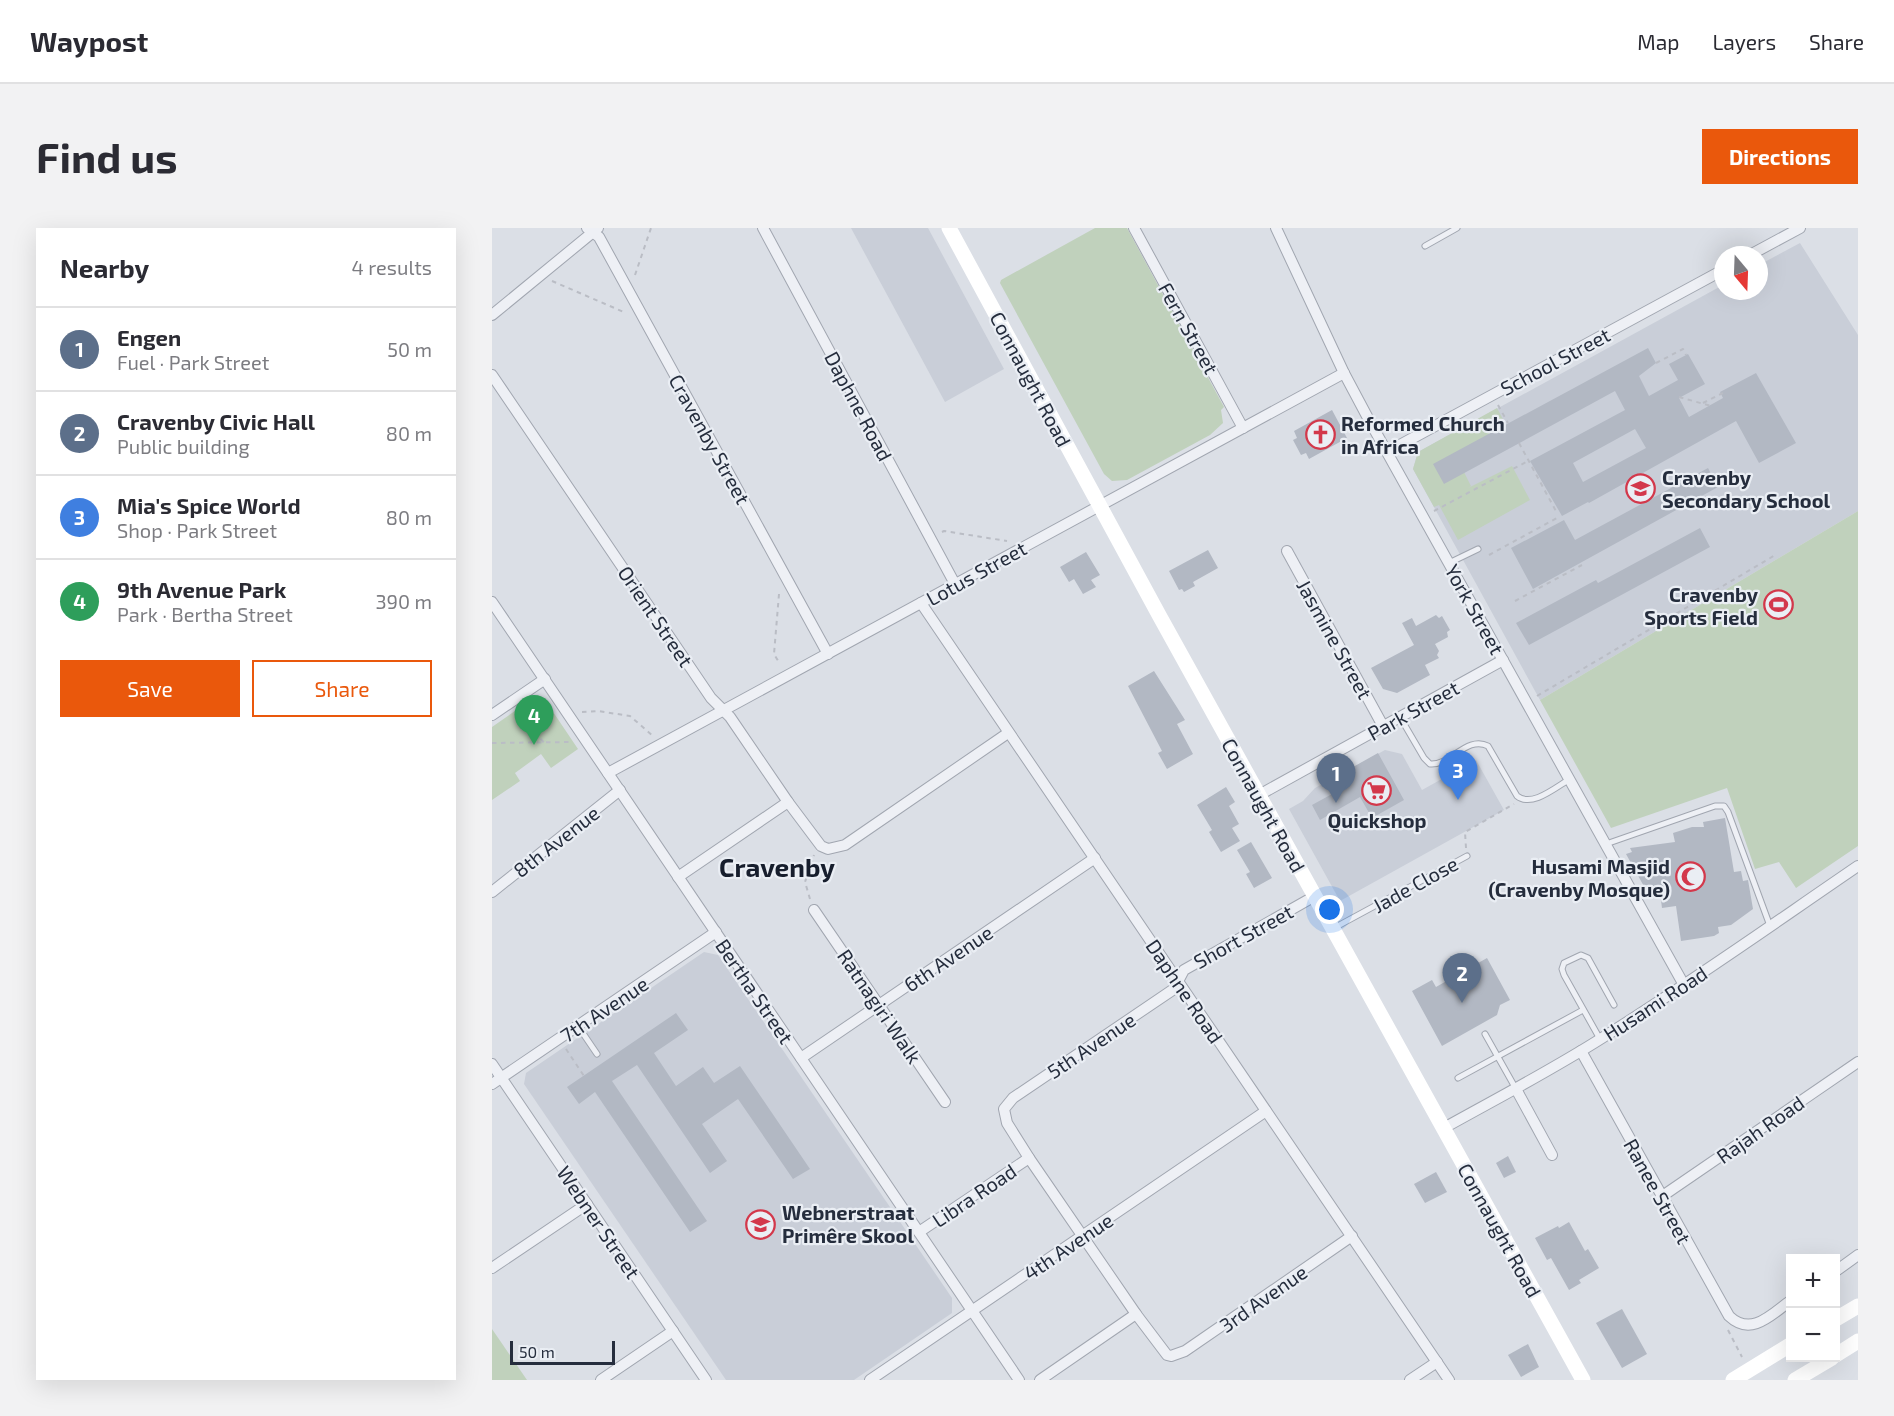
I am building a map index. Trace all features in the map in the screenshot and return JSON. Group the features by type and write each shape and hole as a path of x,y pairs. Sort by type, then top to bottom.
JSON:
{"street":[{"name":"Daphne Road","path":"763,228 955,584"},
{"name":"Connaught Road","path":"948,228 1582,1380"},
{"name":"Fern Street","path":"1134,228 1243,428"},
{"name":"York Street","path":"1276,228 1344,373 1684,985"},
{"path":"1767,246 1800,228"},
{"name":"Cravenby Street","path":"592,229 599,237 644,318 828,654"},
{"path":"492,315 592,229"},
{"name":"School Street","path":"1387,452 1714,275"},
{"name":"Lotus Street","path":"608,773 1344,373"},
{"name":"Orient Street","path":"492,375 705,688 738,728 815,841 828,849 845,845 1008,733"},
{"name":"Jasmine Street","path":"1287,551 1383,726"},
{"name":"Bertha Street","path":"492,602 1020,1380"},
{"name":"Daphne Road","path":"921,603 1449,1380"},
{"name":"Park Street","path":"1259,795 1503,660"},
{"path":"492,715 545,679"},
{"name":"8th Avenue","path":"492,892 620,790"},
{"path":"678,877 788,802"},
{"name":"6th Avenue","path":"801,1058 1095,858"},
{"name":"Husami Road","path":"1444,1128 1600,1040 1858,866"},
{"name":"Short Street","path":"1178,982 1184,970 1315,896"},
{"name":"Ratnagiri Walk","path":"814,910 945,1102"},
{"name":"7th Avenue","path":"497,1081 716,933"},
{"name":"5th Avenue","path":"1029,1158 1006,1123 1004,1109 1014,1098 1174,989 1178,982"},
{"name":"Ranee Street","path":"1581,1051 1725,1311 1737,1324 1756,1324 1786,1304"},
{"name":"Rajah Road","path":"1661,1197 1858,1062"},
{"name":"Webner Street","path":"492,1064 497,1081 587,1204 706,1380"},
{"path":"1516,1089 1552,1155"},
{"name":"4th Avenue","path":"870,1380 1266,1111"},
{"path":"1029,1158 1136,1314 1040,1380"},
{"name":"Libra Road","path":"919,1232 1029,1158"},
{"path":"492,1268 587,1204"},
{"name":"3rd Avenue","path":"1136,1314 1162,1350 1171,1356 1185,1351 1352,1236"},
{"path":"1840,1267 1858,1255"},
{"path":"1840,1317 1858,1306"},
{"path":"601,1380 673,1331"},
{"path":"1840,1352 1858,1341"},
{"path":"1733,1380 1786,1348"},
{"path":"1410,1380 1437,1362"},
{"path":"1796,1380 1824,1362"}],"lane":[{"path":"1425,246 1457,228"},
{"path":"1449,563 1478,549"},
{"path":"1400,717 1424,758 1430,764 1439,763 1475,743 1488,746 1517,796 1522,800 1532,801 1570,779"},
{"path":"1606,844 1715,806 1724,806 1770,926"},
{"name":"Jade Close","path":"1333,929 1467,856"},
{"path":"1600,1040 1562,969 1566,962 1581,955 1588,958 1614,1005"},
{"path":"1458,1078 1583,1010"},
{"path":"578,1026 597,1054"},
{"path":"1485,1034 1516,1089"}],"path":[{"path":"629,292 651,228"},
{"path":"543,272 552,281 625,313 644,318"},
{"path":"1656,363 1683,349 1686,355"},
{"path":"1703,404 1723,393"},
{"path":"1679,398 1711,406"},
{"path":"1496,402 1508,423"},
{"path":"1518,443 1557,513"},
{"path":"1434,512 1528,461"},
{"path":"1489,555 1557,518"},
{"path":"930,539 944,531 1012,542 1017,550"},
{"path":"1527,702 1777,554"},
{"path":"1515,602 1582,565"},
{"path":"786,676 774,654 780,591 790,584"},
{"path":"510,703 545,744"},
{"path":"567,713 598,711 630,717 651,735 659,746"},
{"path":"492,743 574,742 583,736"},
{"path":"1467,856 1465,832 1522,800"},
{"path":"810,898 805,882 814,855"},
{"path":"559,1039 584,1076"},
{"path":"1730,1334 1743,1358"}],"shaded area":[{"path":"851,228 928,228 1004,369 945,402"},
{"name":"Cravenby Secondary School","path":"1800,243 1858,335 1858,511 1540,700 1413,469 1418,452 1714,290 1714,300 1768,300 1768,260"},
{"path":"1385,750 1402,754 1422,790 1476,760 1504,810 1340,901 1289,809 1303,801 1315,788"},
{"name":"Webnerstraat Primêre Skool","path":"704,952 718,955 952,1298 952,1313 854,1380 726,1380 524,1084 526,1073"}],"green space":[{"path":"1095,228 1127,228 1224,407 1221,410 1223,423 1210,435 1127,480 1112,481 1104,474 1000,283 1001,280"},
{"path":"1497,408 1506,425 1501,427 1464,472 1471,486 1468,488 1512,466 1530,500 1458,540 1439,505 1434,507 1413,469 1418,452"},
{"name":"Cravenby Sports Field","path":"1858,511 1858,846 1796,888 1779,862 1755,869 1727,788 1611,828 1540,700"},
{"path":"535,697 545,700 578,749 551,768 541,754 515,773 520,781 492,800 492,727"},
{"path":"492,1329 527,1380 492,1380"}],"building":[{"path":"1648,348 1656,363 1639,376 1649,396 1678,380 1669,364 1688,354 1705,384 1679,398 1689,417 1723,398 1720,392 1756,373 1796,443 1759,463 1736,421 1562,516 1530,461 1625,410 1615,391 1444,484 1433,464","holes":["1635,429 1646,448 1583,482 1573,463"]},
{"name":"Reformed Church in Africa","path":"1332,410 1347,438 1309,459 1306,453 1301,455 1293,440 1297,438 1294,431"},
{"path":"1708,468 1718,487 1533,589 1511,548 1564,520 1575,540"},
{"path":"1700,528 1710,547 1529,645 1516,623 1596,580 1598,583"},
{"path":"1208,550 1218,568 1193,582 1195,586 1184,592 1182,589 1179,590 1169,571"},
{"path":"1086,552 1100,575 1091,580 1096,587 1083,594 1074,579 1069,582 1060,567"},
{"path":"1436,615 1439,618 1442,616 1450,630 1447,632 1448,637 1435,644 1439,651 1437,655 1439,658 1425,665 1430,675 1397,693 1383,689 1371,668 1414,645 1402,623 1412,618 1416,626"},
{"path":"1154,671 1185,720 1177,724 1193,754 1167,769 1158,753 1162,751 1128,686"},
{"name":"Quickshop","path":"1378,753 1404,800 1372,818 1360,797 1320,820 1312,805 1352,783 1346,771"},
{"path":"1226,787 1235,802 1229,806 1239,824 1232,828 1240,841 1221,852 1209,832 1212,830 1197,805"},
{"path":"1725,818 1734,872 1741,871 1743,881 1748,880 1753,909 1731,925 1718,927 1719,933 1714,936 1681,941 1676,906 1662,908 1660,893 1656,893 1653,889 1646,890 1626,854 1632,852 1630,848 1675,842 1673,833 1692,827 1704,827 1703,822"},
{"path":"1251,842 1272,878 1254,888 1246,874 1250,872 1237,850"},
{"path":"1487,958 1510,1000 1500,1005 1497,1015 1442,1046 1412,991 1432,980 1436,987"},
{"path":"676,1013 688,1030 654,1053 676,1086 703,1067 714,1083 740,1066 810,1169 793,1179 738,1099 702,1124 727,1161 710,1173 637,1065 612,1081 707,1221 690,1232 595,1092 579,1104 567,1087"},
{"path":"1508,1156 1516,1172 1504,1178 1496,1163"},
{"path":"1436,1172 1447,1192 1425,1203 1414,1184"},
{"path":"1569,1222 1585,1251 1588,1249 1599,1268 1579,1280 1581,1283 1569,1290 1551,1258 1547,1260 1535,1238"},
{"path":"1622,1309 1647,1354 1622,1368 1596,1323"},
{"path":"1528,1344 1539,1367 1521,1377 1508,1355"}],"place":[{"name":"Reformed Church in Africa","path":"1320,434"},
{"name":"Cravenby Secondary School","path":"1641,488"},
{"name":"Cravenby Sports Field","path":"1779,605"},
{"name":"9th Avenue Park","path":"534,745"},
{"name":"Quickshop","path":"1377,790"},
{"name":"Mia's Spice World","path":"1458,800"},
{"name":"Engen","path":"1336,803"},
{"name":"Husami Masjid (Cravenby Mosque)","path":"1691,877"},
{"name":"Cravenby Civic Hall","path":"1462,1003"},
{"name":"Webnerstraat Primêre Skool","path":"761,1224"}],"district":[{"name":"Cravenby","path":"777,866"}]}
